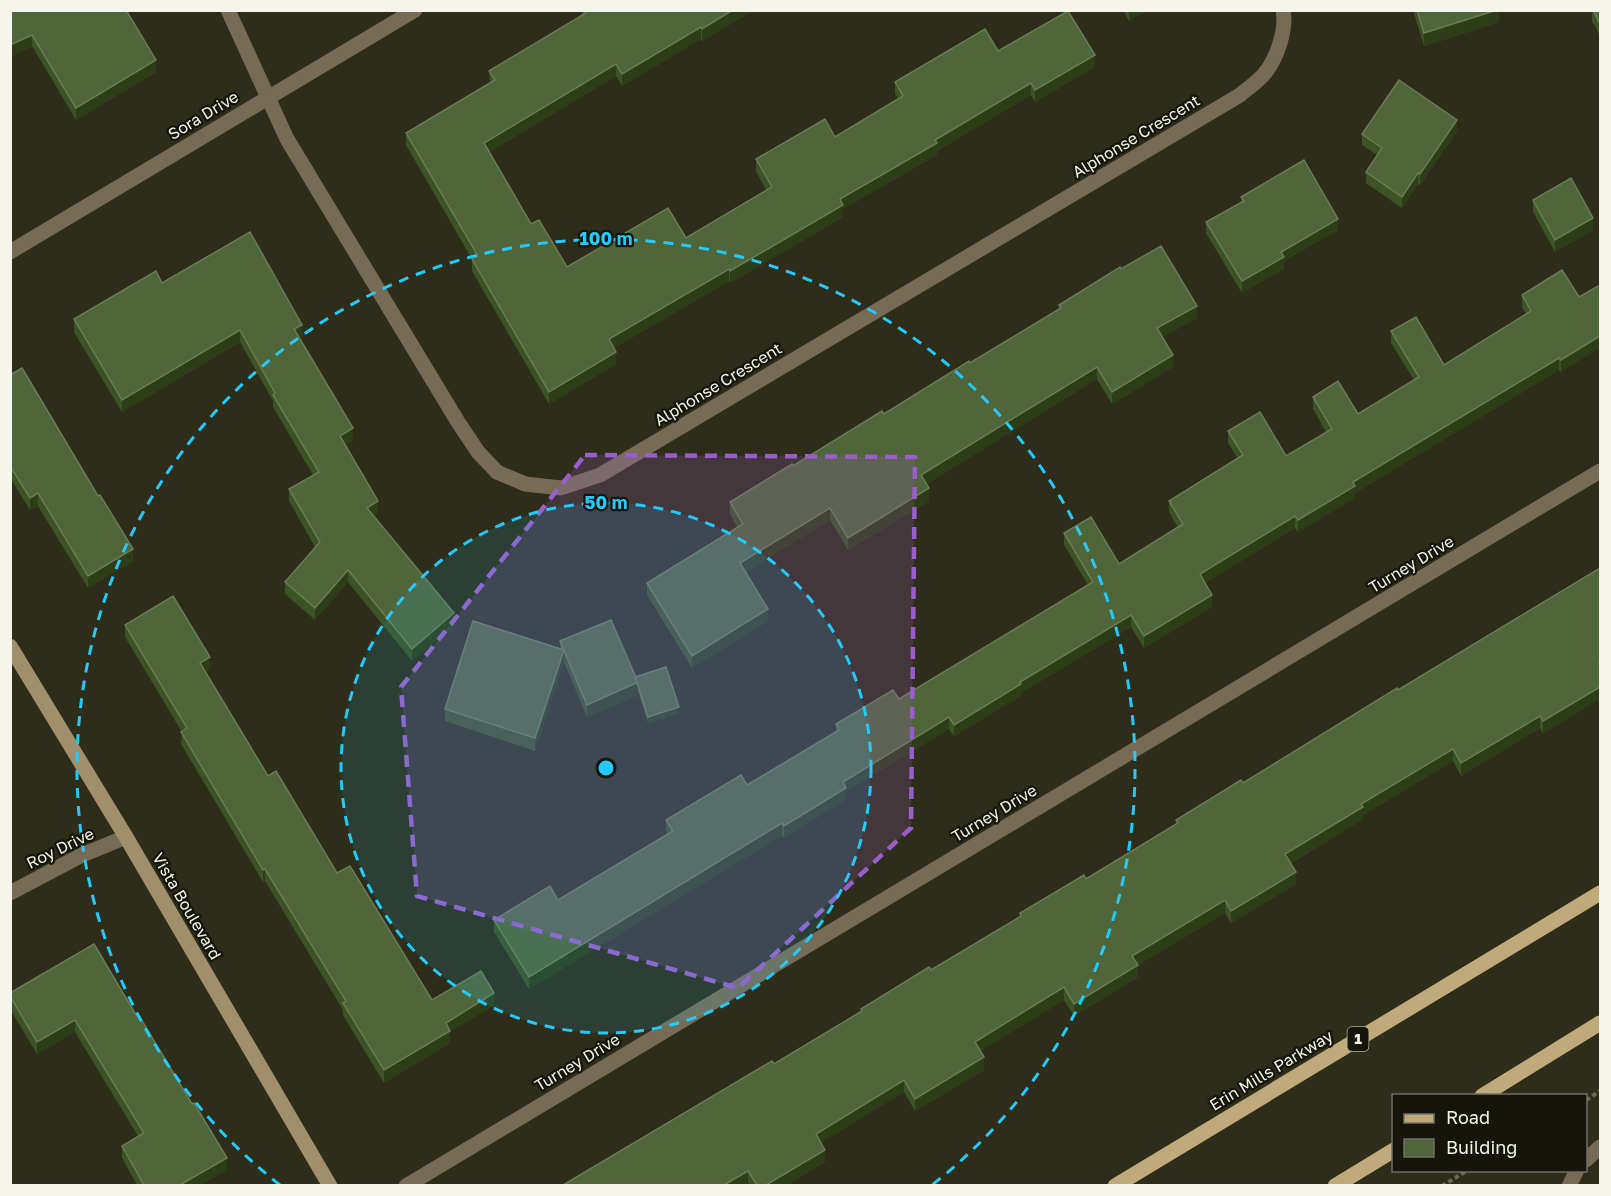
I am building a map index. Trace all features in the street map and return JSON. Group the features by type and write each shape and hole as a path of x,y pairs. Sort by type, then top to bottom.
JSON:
{"main road":[{"name":"Erin Mills Parkway","path":"1115,1185 1600,894"},
{"path":"1484,1094 1600,1023"},
{"path":"1335,1185 1392,1151"}],"street":[{"name":"Alphonse Crescent","path":"228,10 287,139 478,452 497,472 525,484 561,488 600,475 1240,95 1265,73 1279,47 1285,18 1283,10"},
{"name":"Sora Drive","path":"10,252 415,10"},
{"name":"Turney Drive","path":"406,1185 1600,471"},
{"name":"Vista Boulevard","path":"10,646 126,837 330,1185"},
{"name":"Roy Drive","path":"10,893 82,855 126,837"},
{"path":"1587,1159 1600,1147"}],"path":[{"path":"1587,1099 1600,1091"},
{"path":"1442,1185 1465,1172"}],"highlighted area":[{"path":"585,455 915,457 911,828 738,988 417,896 401,687"}],"building":[{"path":"10,10 126,10 156,60 76,108 32,35 10,45"},
{"path":"585,10 733,10 622,74 616,64 484,143 531,224 539,220 567,267 668,208 686,238 772,187 756,159 825,119 835,137 903,96 895,82 985,29 998,51 1068,11 1095,55 1035,90 1031,83 935,140 937,143 840,199 843,205 609,339 616,352 549,392 472,259 478,256 406,133 495,80 489,71 586,13"},
{"path":"1417,10 1497,10 1424,33"},
{"path":"1593,10 1600,10 1600,24"},
{"path":"1399,80 1457,120 1402,197 1366,172 1382,148 1362,134"},
{"path":"1304,160 1338,219 1281,252 1284,257 1242,281 1206,222 1244,201 1241,197"},
{"path":"1571,178 1593,218 1555,240 1533,200"},
{"path":"250,232 302,325 294,329 353,428 340,436 378,501 367,508 454,613 412,649 348,570 315,608 285,582 320,542 289,489 319,472 273,395 275,393 240,330 122,400 74,319 156,271 162,283"},
{"path":"1161,246 1197,306 1157,328 1173,355 1112,392 1097,367 921,475 929,488 848,538 830,508 740,563 768,609 692,656 647,583 743,524 730,502 882,411 884,414 969,361 970,363 1061,308 1059,305 1120,267 1121,269"},
{"path":"1562,270 1579,297 1600,285 1600,336 1561,360 1559,358 1353,482 1355,486 1298,520 1295,516 1200,574 1212,595 1144,636 1131,615 954,725 949,717 843,782 846,788 784,826 782,823 529,977 494,920 550,886 558,900 673,831 666,820 741,775 747,785 839,730 836,724 893,690 899,699 1093,582 1064,533 1091,517 1119,564 1183,524 1169,501 1243,455 1228,431 1260,412 1286,456 1332,429 1313,397 1338,381 1358,414 1419,377 1391,331 1416,317 1444,365 1531,311 1522,295"},
{"path":"22,368 98,496 100,495 133,549 88,576 38,493 30,498 10,466 10,375"},
{"path":"1600,568 1600,687 1543,721 1540,716 1461,763 1453,749 1361,804 1363,807 1285,854 1296,872 1231,911 1225,900 1132,956 1138,965 1074,1004 1064,987 975,1042 984,1057 915,1099 904,1080 816,1134 825,1150 766,1185 757,1185 748,1171 724,1185 563,1185 772,1061 774,1064 929,967 931,970 1021,916 1020,913 1084,875 1086,879 1178,823 1176,820 1241,780 1243,783 1397,688 1398,690"},
{"path":"173,596 210,657 200,663 268,776 276,771 337,873 350,866 432,1000 481,971 494,993 446,1023 450,1031 384,1070 343,1003 346,1001 265,869 263,870 181,732 187,728 125,625"},
{"path":"611,620 638,682 587,705 560,641"},
{"path":"473,621 564,650 535,738 445,709"},
{"path":"666,667 679,707 648,717 635,677"},
{"path":"94,944 136,1015 138,1014 227,1158 180,1185 144,1185 122,1146 144,1133 75,1020 37,1042 10,996 10,993"}]}
